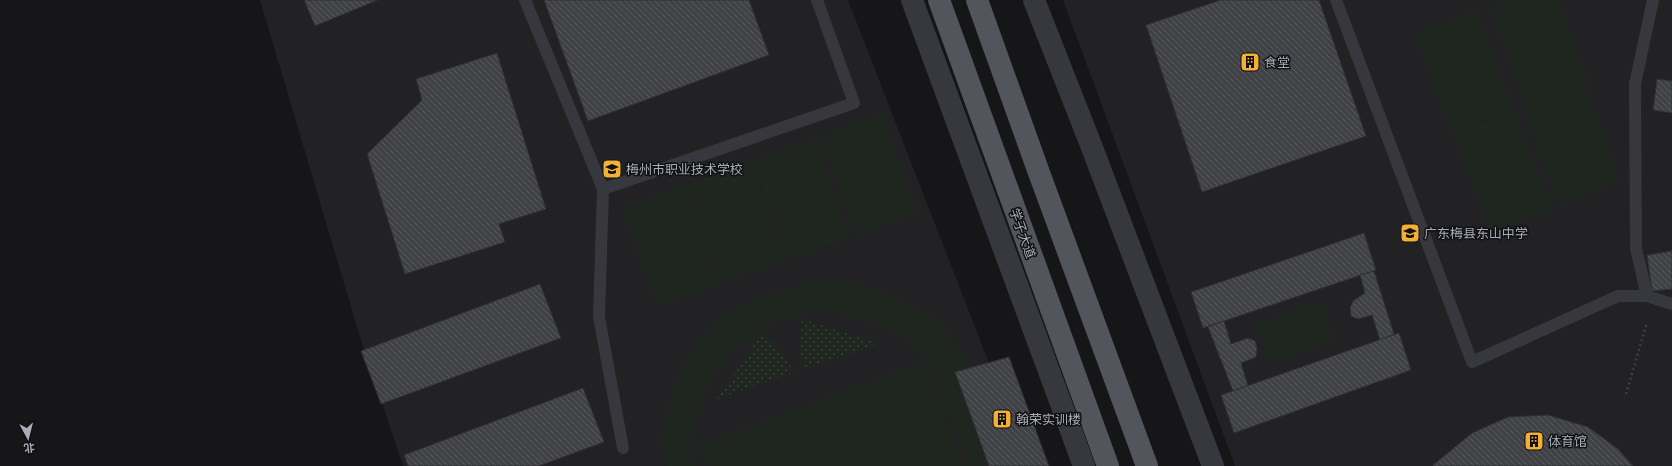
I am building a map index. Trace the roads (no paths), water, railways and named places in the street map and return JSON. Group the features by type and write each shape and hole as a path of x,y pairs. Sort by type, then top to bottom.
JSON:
{"main road":[{"name":"学子大道","path":"939,0 1108,466"},
{"path":"978,0 1038,170 1147,466"}],"street":[{"path":"912,0 1084,466"},
{"path":"1034,0 1092,145 1213,466"}],"lane":[{"path":"524,0 603,189 599,317 623,448"},
{"path":"603,189 854,102 817,0"},
{"path":"1336,0 1472,362 1618,296 1647,296 1672,304"},
{"path":"1647,296 1636,248 1635,84 1653,0"}],"place":[{"name":"食堂","path":"1250,62"},
{"name":"梅州市职业技术学校","path":"612,169"},
{"name":"广东梅县东山中学","path":"1410,233"},
{"name":"翰荣实训楼","path":"1002,419"},
{"name":"体育馆","path":"1534,441"}]}
